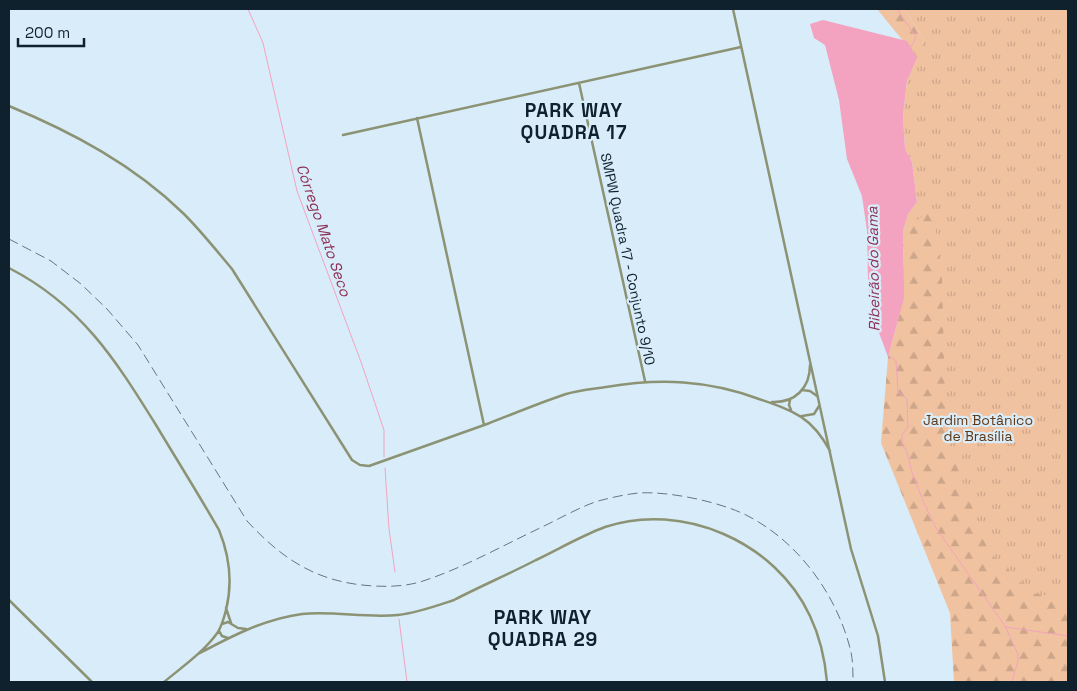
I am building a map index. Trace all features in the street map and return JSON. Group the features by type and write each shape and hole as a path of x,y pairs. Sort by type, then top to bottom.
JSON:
{"street":[{"path":"733,9 853,557 878,636 884,682"},
{"path":"343,135 741,47"},
{"name":"SMPW Quadra 17 - Conjunto 9/10","path":"579,83 645,381"},
{"path":"9,106 59,128 101,150 152,186 209,240 232,269 356,464 370,466 575,392 645,381 684,382 710,386 742,393 768,402 801,416 819,433 830,451"},
{"path":"417,118 484,425"},
{"path":"9,268 41,288 70,311 101,343 137,395 220,530 226,546 230,579 222,624 198,654 164,682"},
{"path":"768,402 790,400 802,390 808,381 810,361"},
{"path":"802,390 813,392 818,397"},
{"path":"790,400 789,405 792,412"},
{"path":"801,416 814,414 819,404"},
{"path":"198,654 262,623 300,615 338,613 399,614 428,608 454,600 605,527 645,520 669,520 711,528 737,540 765,560 786,580 804,604 817,632 824,658 827,682"},
{"path":"9,600 92,682"},
{"path":"226,608 235,631 231,637"},
{"path":"222,624 228,622 248,630"},
{"path":"219,630 222,636 231,637"}],"green space":[{"path":"877,9 904,9 924,39 917,58"},
{"name":"Jardim Botânico de Brasília","path":"904,9 1068,9 1068,682 967,648 886,443 907,228 903,231 908,214 917,202 912,162 905,149 903,116 907,81 924,39"},
{"path":"933,208 942,279 946,437 989,552 1033,593 1068,600 1068,682 954,682 950,613 881,443 888,357 904,298 903,231"}],"water":[{"path":"823,20 907,41 917,58 907,81 903,116 905,149 912,162 917,202 908,214 903,231 904,298 888,357 871,311 867,231 862,196 847,159 839,100 825,45 814,38 810,24"}],"waterway":[{"name":"Córrego Mato Seco","path":"248,9 263,43 297,191 361,362 384,430 384,457"},
{"name":"Ribeirão do Gama","path":"897,9 916,37 910,49"},
{"name":"Ribeirão do Gama","path":"888,355 896,361 898,392 907,399 908,427 902,435 902,444 907,452 912,472 936,528 1005,626 1018,654 1012,682"},
{"name":"Córrego Mato Seco","path":"385,468 389,529 395,572"},
{"name":"Córrego Mato Seco","path":"399,619 407,682"},
{"path":"1006,627 1068,636"}],"railway":[{"path":"9,239 51,261 81,284 107,309 138,345 247,521 275,548 319,575 354,584 374,586 411,584 438,576 468,563 595,502 639,493 694,498 746,515 765,526 798,554 825,589 844,628 850,648 853,682"}],"district":[{"name":"PARK WAY QUADRA 17","path":"574,121"},
{"name":"PARK WAY QUADRA 29","path":"543,628"}]}
